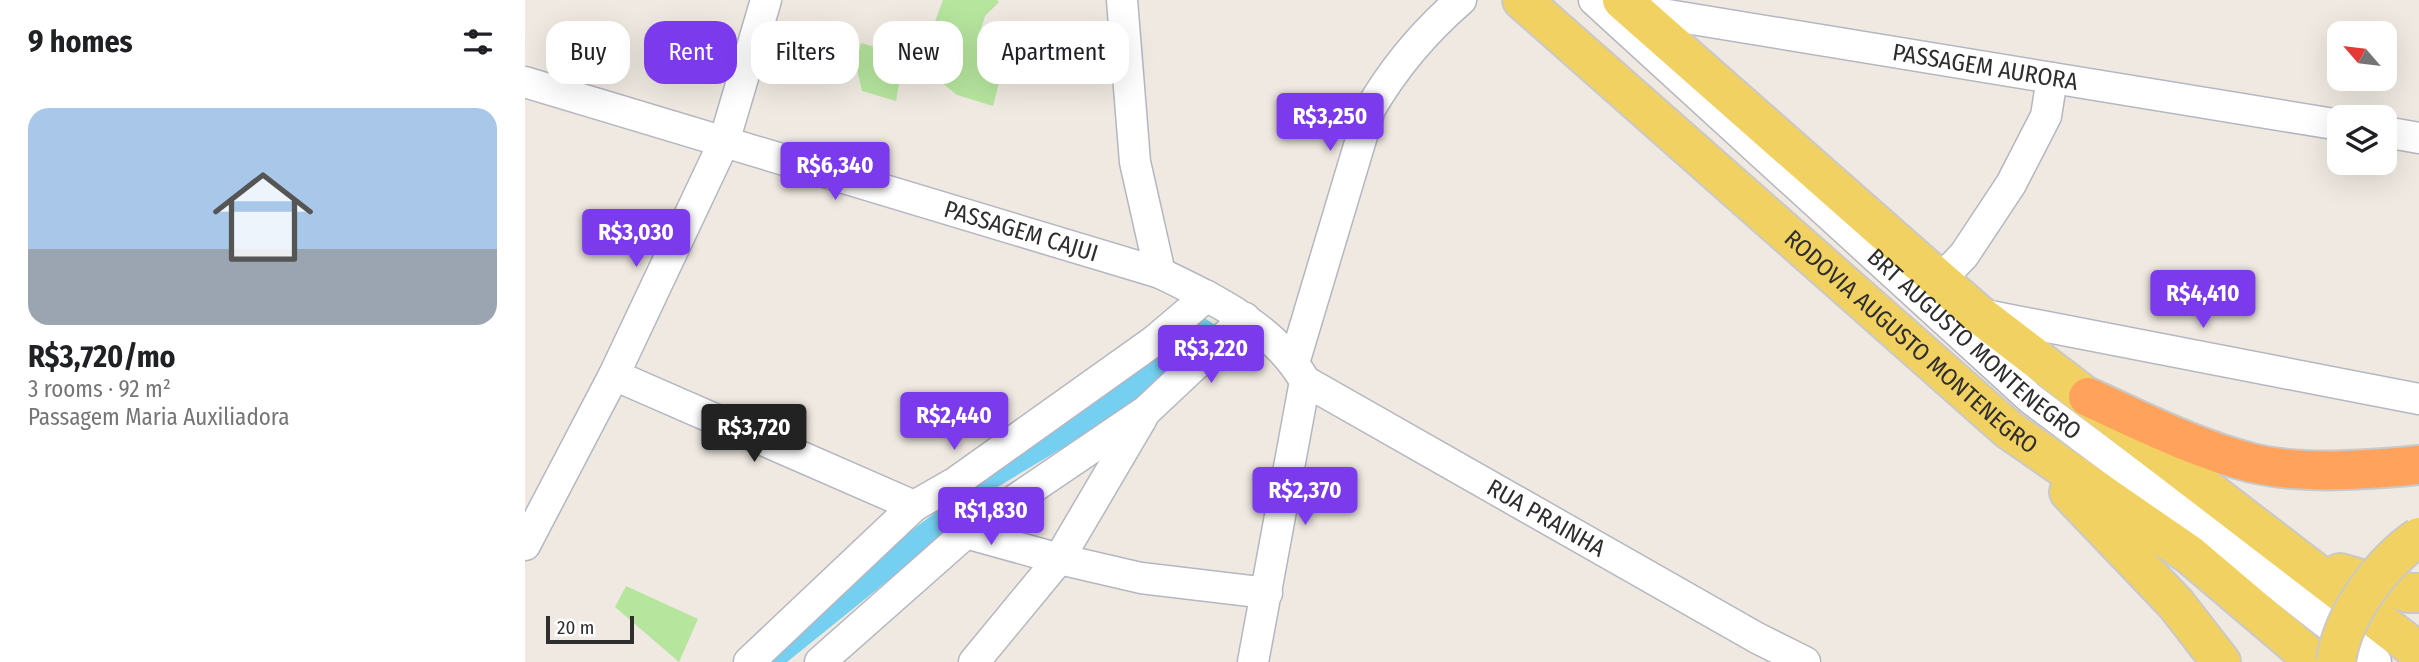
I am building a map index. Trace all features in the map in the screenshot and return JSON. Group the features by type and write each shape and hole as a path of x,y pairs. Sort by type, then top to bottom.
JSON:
{"highway":[{"path":"2088,397 2216,453 2255,464 2340,470 2419,466"}],"main road":[{"name":"RODOVIA AUGUSTO MONTENEGRO","path":"1522,0 2009,430 2190,555 2316,662"},
{"path":"1626,4 1977,313 2419,652"},
{"path":"2009,430 2176,604 2221,662"},
{"path":"2336,662 2350,619 2376,575 2403,548 2419,537"},
{"path":"2290,554 2336,572 2409,593 2419,593"}],"street":[{"path":"525,545 614,375 724,142 766,0"},
{"path":"1122,0 1135,162 1160,273"},
{"path":"1253,662 1267,593 1300,372 1370,109 1384,84 1437,21 1461,0"},
{"name":"BRT AUGUSTO MONTENEGRO","path":"1594,0 2031,399 2376,662"},
{"name":"PASSAGEM AURORA","path":"1626,4 2327,123"},
{"path":"1940,280 1964,255 2011,184 2046,116 2052,78"},
{"name":"PASSAGEM CAJUI","path":"525,82 1160,273 1245,318 1300,372"},
{"path":"2397,134 2419,138"},
{"path":"749,662 914,506 956,482 1132,357 1207,296"},
{"path":"1977,313 2419,398"},
{"path":"820,662 966,533 1146,411 1245,318"},
{"name":"RUA PRAINHA","path":"1300,372 1757,638 1805,662"},
{"path":"614,375 914,506"},
{"path":"974,662 1059,559 1146,411"},
{"path":"966,533 1141,578 1267,593"}],"green space":[{"path":"943,0 999,2 983,21 977,21 977,84 999,84 993,106 957,95 943,84 963,84 963,21 935,21"},
{"path":"861,43 873,47 873,84 899,84 896,101 862,91 859,52"},
{"path":"626,586 698,619 679,662 615,607"}],"water":[{"path":"1200,315 1218,327 1178,370 1086,434 989,492 937,541 787,662 756,662 837,586"}]}
